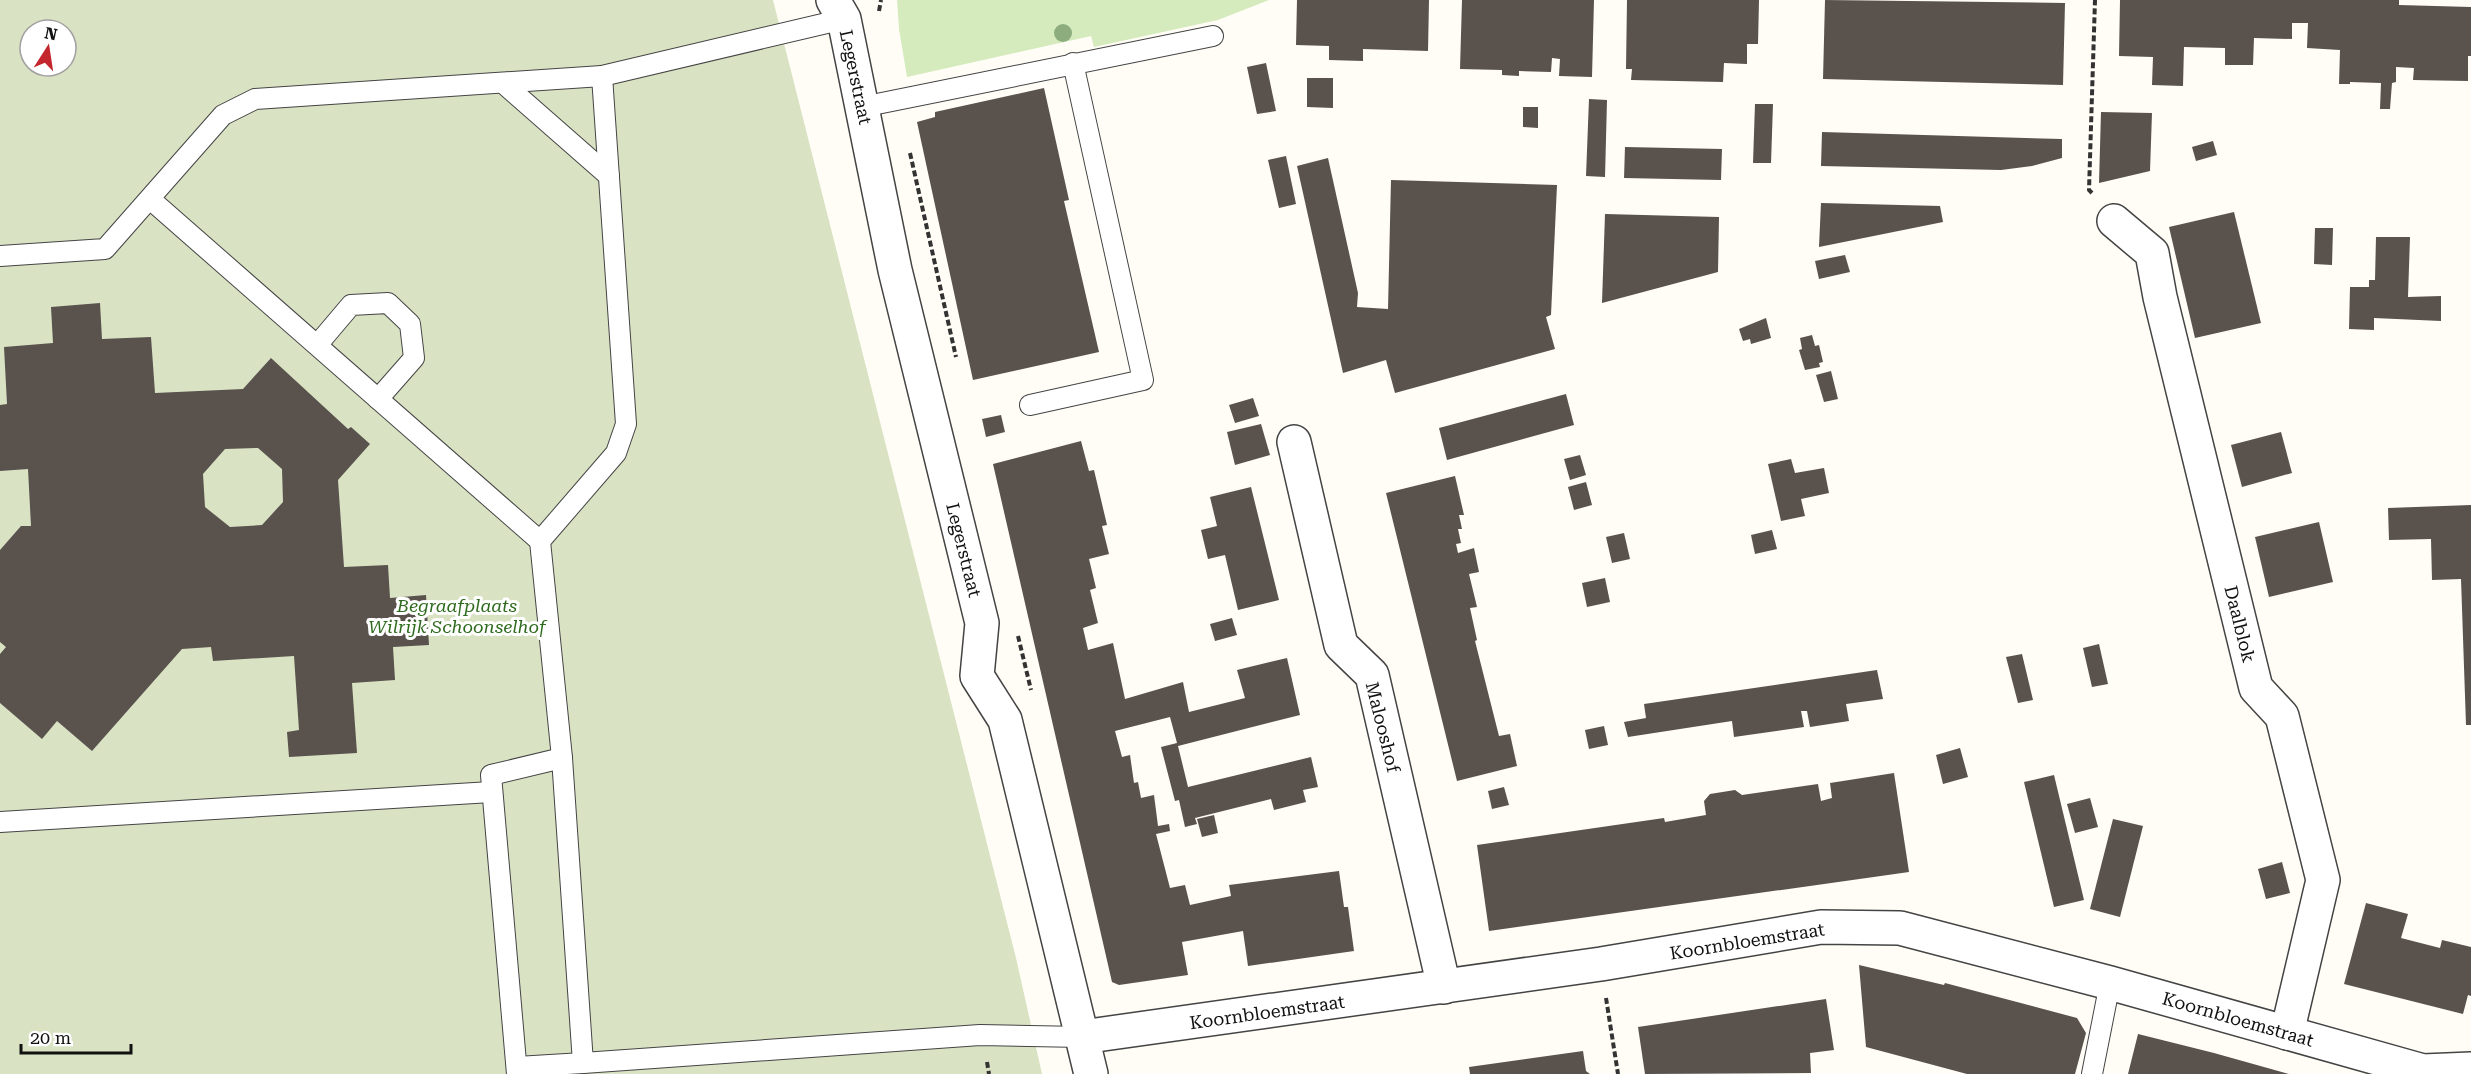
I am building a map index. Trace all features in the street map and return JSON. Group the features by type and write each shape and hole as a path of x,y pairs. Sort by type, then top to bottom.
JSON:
{"street":[{"name":"Legerstraat","path":"842,6 895,270 982,623 977,675 1005,720 1091,1074"},
{"name":"Daalblok","path":"2114,220 2152,253 2160,297 2256,688 2282,716 2323,880 2287,1033"},
{"name":"Malooshof","path":"1294,442 1341,645 1372,675 1444,987"},
{"name":"Koornbloemstraat","path":"1082,1037 1601,964 1821,927 1900,928 2110,983 2423,1071 2471,1070"}],"lane":[{"path":"0,256 105,249 223,115 255,99 602,76 842,6"},
{"path":"862,107 1213,36"},
{"path":"1030,405 1143,380 1074,63"},
{"path":"540,541 616,453 626,424 602,76"},
{"path":"503,83 609,176"},
{"path":"150,199 540,541 562,758 583,1063"},
{"path":"318,344 351,305 388,303 410,324 414,358 378,399"},
{"path":"562,758 491,776 517,1071 583,1063 980,1035 1082,1037"},
{"path":"0,822 492,792"},
{"path":"2092,1074 2110,983"}],"path":[{"path":"2095,0 2089,190 2114,220"},
{"path":"1601,964 1618,1074"}],"green space":[{"name":"Begraafplaats Wilrijk Schoonselhof","path":"0,0 773,0 1016,958 1042,1074 0,1074"},
{"path":"897,0 1269,0 1218,20 1094,47 1091,36 907,77"}],"building":[{"path":"1297,0 1429,0 1428,51 1363,49 1363,61 1329,60 1329,46 1296,45"},
{"path":"1462,0 1594,0 1592,77 1559,76 1560,59 1552,58 1551,72 1519,71 1519,76 1502,75 1502,70 1460,69"},
{"path":"1627,0 1759,0 1758,44 1747,44 1747,64 1724,63 1723,82 1631,80 1632,69 1626,69"},
{"path":"1825,0 2065,3 2063,85 1823,79"},
{"path":"2120,0 2399,0 2399,5 2471,7 2471,56 2468,56 2468,81 2413,80 2414,68 2396,67 2396,82 2392,83 2390,109 2380,109 2381,83 2339,84 2340,50 2307,48 2308,23 2292,23 2292,39 2254,38 2253,65 2225,65 2225,48 2184,47 2183,86 2152,85 2153,57 2119,56"},
{"path":"1266,63 1276,111 1257,114 1247,67"},
{"path":"1307,78 1333,78 1333,108 1307,107"},
{"path":"1044,88 1069,200 1064,201 1099,352 973,380 917,122 935,117 935,112"},
{"path":"1589,99 1607,100 1605,177 1586,176"},
{"path":"1755,104 1773,104 1771,163 1753,163"},
{"path":"1523,107 1538,107 1538,128 1523,127"},
{"path":"2101,112 2152,113 2150,171 2099,183"},
{"path":"1822,132 2062,139 2062,158 2032,166 2001,170 1821,166"},
{"path":"2213,141 2217,155 2196,161 2192,147"},
{"path":"1625,147 1722,149 1721,180 1624,178"},
{"path":"1286,156 1296,204 1279,208 1268,160"},
{"path":"1328,158 1358,293 1357,307 1388,309 1391,180 1557,185 1551,315 1546,317 1555,349 1395,393 1386,360 1343,373 1297,166"},
{"path":"1821,203 1940,206 1943,222 1819,247"},
{"path":"2234,212 2261,323 2195,338 2169,227"},
{"path":"1605,214 1719,217 1718,272 1602,303"},
{"path":"2315,228 2333,228 2332,265 2314,264"},
{"path":"2376,237 2410,237 2408,297 2441,296 2441,321 2374,318 2374,330 2349,329 2350,287 2369,287 2369,280 2375,280"},
{"path":"1845,255 1850,272 1819,279 1815,261"},
{"path":"100,303 102,339 151,337 155,393 243,389 271,358 348,429 351,427 370,444 338,480 344,567 388,565 390,598 426,595 429,645 393,647 395,680 352,683 357,753 289,757 287,732 299,730 294,656 213,661 211,647 182,649 92,751 57,721 42,739 0,703 0,654 6,647 0,642 0,550 21,526 31,526 28,469 0,471 0,405 7,404 4,347 53,343 51,307","holes":["258,448 282,469 283,502 262,525 230,527 205,507 203,474 225,449"]},
{"path":"1766,318 1771,338 1751,344 1750,339 1743,341 1739,329"},
{"path":"1812,335 1815,346 1819,345 1823,362 1819,363 1820,367 1805,370 1799,350 1802,349 1800,338"},
{"path":"1831,371 1838,399 1824,402 1816,375"},
{"path":"1566,394 1574,425 1447,460 1439,428"},
{"path":"1253,398 1259,416 1235,423 1229,405"},
{"path":"1001,415 1005,432 986,437 982,419"},
{"path":"1261,424 1270,455 1235,465 1227,432"},
{"path":"2281,432 2292,473 2242,487 2231,445"},
{"path":"1081,441 1089,471 1094,470 1107,525 1102,526 1109,554 1089,559 1096,588 1090,590 1098,623 1083,628 1088,650 1113,643 1125,699 1183,682 1189,712 1245,698 1237,670 1287,658 1300,715 1178,746 1188,787 1311,757 1318,787 1303,790 1306,802 1274,810 1271,799 1195,818 1197,824 1185,827 1179,800 1175,801 1161,747 1177,743 1170,717 1115,731 1122,757 1130,755 1134,783 1138,782 1141,798 1154,795 1158,826 1169,824 1170,831 1156,834 1170,888 1185,885 1190,905 1231,896 1229,885 1339,871 1344,907 1348,907 1354,951 1248,966 1243,931 1182,942 1188,975 1119,985 1112,982 993,464"},
{"path":"1580,455 1586,475 1570,480 1564,459"},
{"path":"1791,459 1795,473 1824,468 1829,493 1801,499 1805,516 1781,521 1768,464"},
{"path":"1455,476 1464,515 1459,515 1462,529 1458,529 1461,543 1456,544 1458,553 1474,548 1479,572 1469,574 1477,607 1470,608 1477,640 1475,641 1499,736 1510,734 1517,766 1457,781 1386,493"},
{"path":"1586,482 1592,505 1574,510 1568,487"},
{"path":"1251,487 1279,600 1238,610 1225,555 1208,559 1201,530 1217,526 1210,497"},
{"path":"2471,505 2471,725 2466,725 2461,579 2432,580 2431,539 2389,540 2388,508"},
{"path":"2319,522 2333,582 2269,597 2255,537"},
{"path":"1772,530 1777,549 1755,554 1751,535"},
{"path":"1624,533 1630,559 1612,563 1606,537"},
{"path":"1605,578 1610,602 1587,607 1582,583"},
{"path":"1232,618 1237,635 1215,641 1210,624"},
{"path":"2099,644 2108,684 2092,687 2083,648"},
{"path":"2022,654 2033,700 2018,703 2006,657"},
{"path":"1877,670 1883,699 1846,704 1849,721 1810,727 1807,711 1801,711 1804,727 1734,737 1732,721 1628,737 1624,722 1646,718 1644,704"},
{"path":"1604,726 1608,745 1589,749 1585,730"},
{"path":"1960,748 1968,777 1943,784 1936,755"},
{"path":"1894,773 1909,872 1489,931 1477,845 1664,818 1665,822 1706,815 1704,801 1710,794 1735,790 1742,795 1818,784 1821,801 1832,798 1830,783"},
{"path":"2054,775 2084,900 2054,907 2024,782"},
{"path":"1504,787 1509,805 1492,809 1488,791"},
{"path":"2090,798 2098,827 2075,833 2067,804"},
{"path":"1214,815 1218,833 1202,837 1197,819"},
{"path":"2113,819 2143,826 2120,917 2090,909"},
{"path":"2282,862 2290,893 2266,899 2258,869"},
{"path":"2366,903 2408,914 2401,938 2440,948 2442,940 2471,947 2471,996 2468,995 2463,1014 2344,984"},
{"path":"1859,965 1944,985 1945,983 2077,1018 2086,1033 2075,1074 1967,1074 1866,1047"},
{"path":"1826,999 1834,1050 1810,1053 1811,1073 1645,1074 1638,1027"},
{"path":"2138,1034 2214,1053 2289,1074 2128,1074"},
{"path":"1583,1051 1586,1071 1590,1074 1470,1074 1469,1067"}]}
